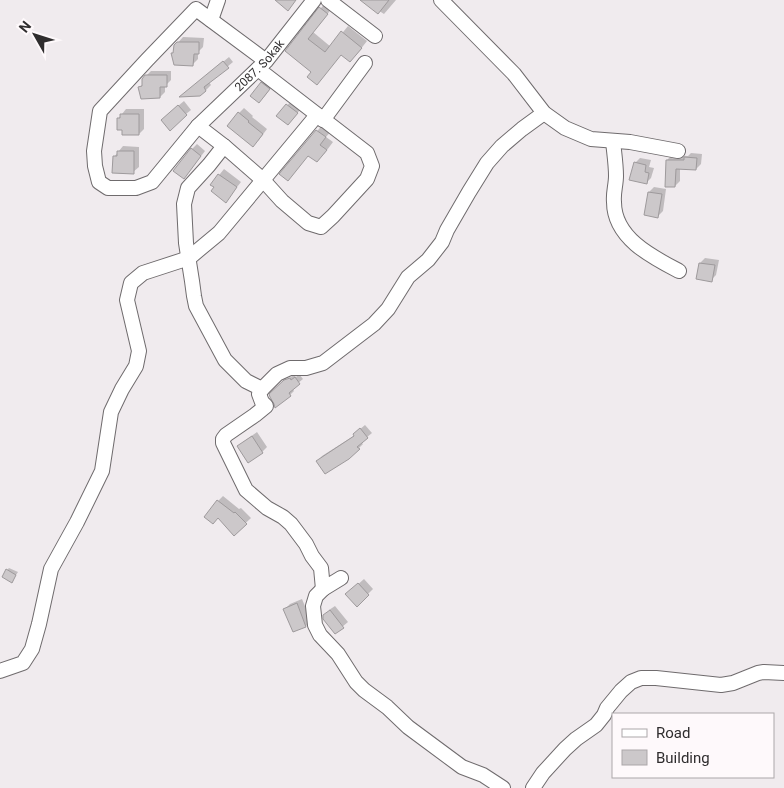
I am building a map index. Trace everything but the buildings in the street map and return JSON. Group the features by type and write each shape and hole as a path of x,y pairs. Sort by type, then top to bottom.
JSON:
{"street":[{"path":"198,126 224,146 308,223 320,227 333,216 367,178 372,166 366,153 320,117 211,20 218,0"},
{"name":"2087. Sokak","path":"211,20 196,9 100,111 94,151 95,166 99,182 108,188 136,188 152,182 198,126 262,65 314,0"},
{"path":"328,0 375,36"},
{"path":"441,0 514,74 544,113 565,128 591,139 630,142 678,151"},
{"path":"0,671 23,663 32,649 50,569 78,522 102,471 111,412 136,366 139,351 127,300 131,284 143,273 189,258 220,233 262,180 320,117 365,63"},
{"path":"323,589 321,568 302,538 283,517 267,508 246,490 223,443 223,439 266,406 259,394 278,374 290,368 306,368 323,363 374,324 388,309 408,277 428,260 442,242 479,174 495,153 522,129 544,113"},
{"path":"613,141 616,177 614,203 621,227 640,248 680,271"},
{"path":"224,146 188,188 184,204 185,230 196,306 225,360 246,381 262,389"},
{"path":"340,578 316,596 313,606 315,625 320,635 338,654 356,682 408,727 462,767 483,775 503,788"},
{"path":"534,788 543,773 576,739 596,725 607,708 631,682 641,678 656,678 721,685 733,683 758,673 784,673"}]}
